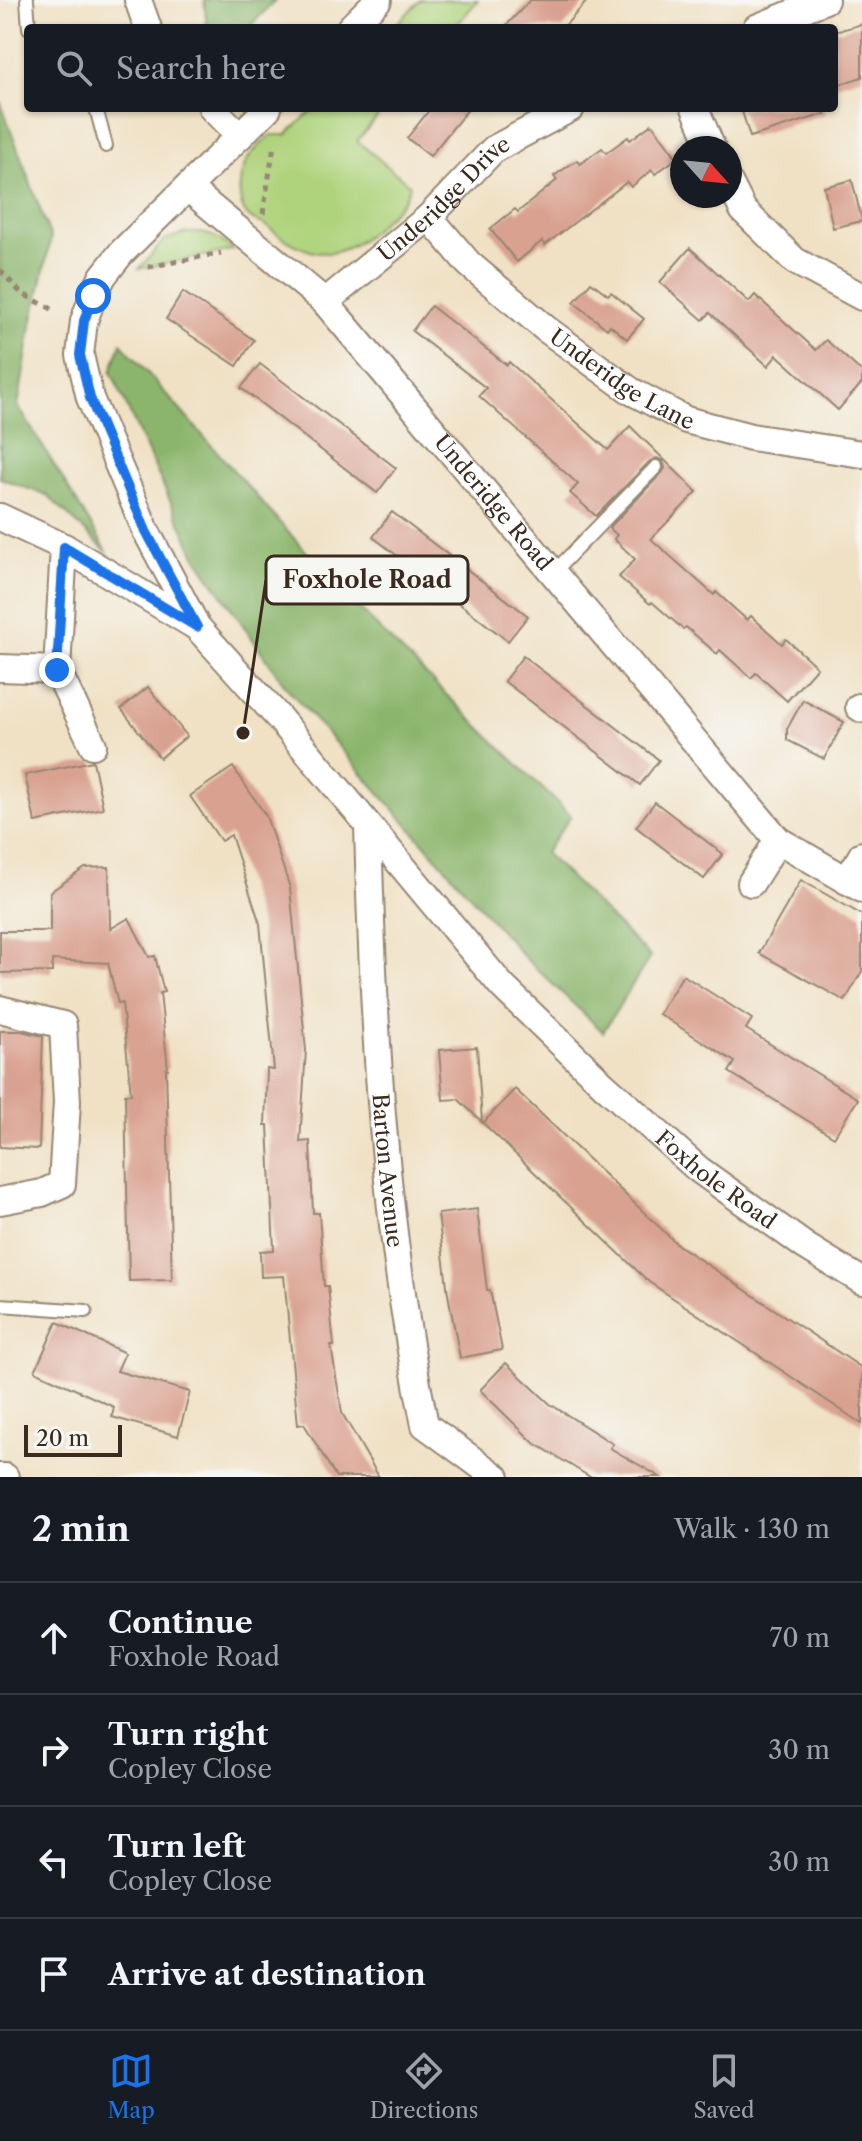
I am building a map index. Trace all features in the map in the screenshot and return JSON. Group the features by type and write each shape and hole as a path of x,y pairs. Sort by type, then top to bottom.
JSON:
{"street":[{"path":"138,0 147,24"},
{"path":"354,24 378,0"},
{"path":"766,24 825,0"},
{"path":"216,112 240,136"},
{"name":"Foxhole Road","path":"264,112 122,252 103,276 84,321 80,355 90,398 146,531 197,627 279,718 502,986 603,1084 698,1169 805,1246 862,1281"},
{"name":"Underidge Drive","path":"325,302 429,217 494,149 563,112"},
{"path":"697,112 707,136"},
{"name":"Underidge Road","path":"188,188 325,302 778,840 855,885"},
{"path":"742,208 795,261 862,297"},
{"name":"Underidge Lane","path":"429,217 469,264 546,329 631,391 686,420 751,437 862,454"},
{"path":"0,517 64,547 197,627"},
{"path":"64,547 57,670 93,745"},
{"path":"0,668 57,670"},
{"name":"Barton Avenue","path":"368,825 372,976 383,1132 406,1338 425,1425 496,1477"},
{"path":"751,883 778,840"},
{"path":"855,885 862,855"},
{"path":"0,1009 63,1025 67,1102 62,1184 42,1193 0,1201"}],"lane":[{"path":"27,0 29,24"},
{"path":"97,112 106,146"},
{"path":"552,574 656,467"},
{"path":"0,1305 86,1311"}],"path":[{"path":"0,270 21,293 46,307 84,321"}],"green space":[{"path":"204,0 276,0 252,24 207,24"},
{"path":"420,0 478,0 457,24 397,24"},
{"path":"0,101 51,238 18,406 108,553 48,496 0,478"},
{"path":"311,112 382,112 357,141 410,185 406,195 370,233 355,244 328,253 300,247 247,215 240,194 243,170 249,157 271,135 286,135"},
{"path":"186,233 212,236 233,250 139,269 164,240"},
{"path":"121,343 288,532 381,631 571,816 545,853 650,957 603,1032 526,959 286,687 196,557 111,372"}],"building":[{"path":"530,0 588,0 567,24 508,24"},
{"path":"862,24 862,77 838,85 838,31"},
{"path":"428,112 466,112 430,156 407,138"},
{"path":"742,112 825,112 825,114 750,137"},
{"path":"652,124 670,148 670,163 655,174 652,170 631,187 627,182 545,245 542,241 517,262 490,229 515,209 518,212 557,180 554,176 577,160 580,164 602,148 606,153 628,137 630,140"},
{"path":"852,180 862,221 833,228 824,187"},
{"path":"690,248 749,302 755,295 816,350 826,340 862,372 862,383 838,410 777,355 768,366 710,313 703,320 660,282"},
{"path":"591,282 608,295 611,292 644,319 627,339 610,325 607,329 574,302"},
{"path":"183,292 254,340 237,366 166,319"},
{"path":"431,306 507,365 509,362 608,450 630,426 697,492 651,539 714,595 716,592 747,620 751,616 782,644 786,639 817,667 787,701 756,673 751,678 720,650 717,654 619,577 635,559 614,539 617,535 609,528 662,473 665,468 663,461 657,458 650,461 596,516 570,493 578,484 479,396 486,388 412,331"},
{"path":"260,364 396,468 377,493 241,388"},
{"path":"392,512 528,616 508,641 373,537"},
{"path":"523,656 659,760 640,785 504,681"},
{"path":"148,687 187,736 160,758 121,709"},
{"path":"803,700 844,722 824,759 787,740 787,729"},
{"path":"93,761 103,808 35,822 25,775"},
{"path":"233,767 266,816 290,888 306,1050 300,1142 310,1141 313,1213 319,1213 324,1286 328,1286 334,1346 331,1346 342,1413 379,1477 336,1477 304,1424 298,1425 284,1276 261,1277 260,1251 274,1250 268,1125 265,1125 267,1069 274,1070 260,924 231,835 221,841 190,796"},
{"path":"655,802 723,854 704,879 636,827"},
{"path":"109,867 110,929 129,918 149,957 155,956 164,992 160,993 168,1069 172,1280 129,1281 125,1094 131,1094 122,1003 118,1004 108,963 52,960 52,972 0,973 0,931 50,931 50,892 85,868"},
{"path":"801,880 862,915 862,971 845,1001 759,953"},
{"path":"683,975 752,1019 746,1029 858,1099 834,1137 729,1072 735,1062 659,1014"},
{"path":"0,1031 21,1031 43,1036 39,1149 0,1147"},
{"path":"477,1047 482,1122 458,1099 443,1100 439,1050"},
{"path":"515,1089 678,1245 862,1368 862,1424 649,1282 483,1123"},
{"path":"477,1209 487,1290 490,1290 502,1350 460,1358 438,1214"},
{"path":"57,1322 125,1353 117,1371 190,1392 178,1436 112,1417 114,1407 35,1371"},
{"path":"506,1363 550,1404 613,1444 610,1448 660,1477 590,1477 533,1442 480,1390"}],"place":[{"name":"Foxhole Road","path":"243,733"}],"route":[{"path":"57,670 64,547 197,627 146,531 90,398 80,355 84,321 93,296"}]}
